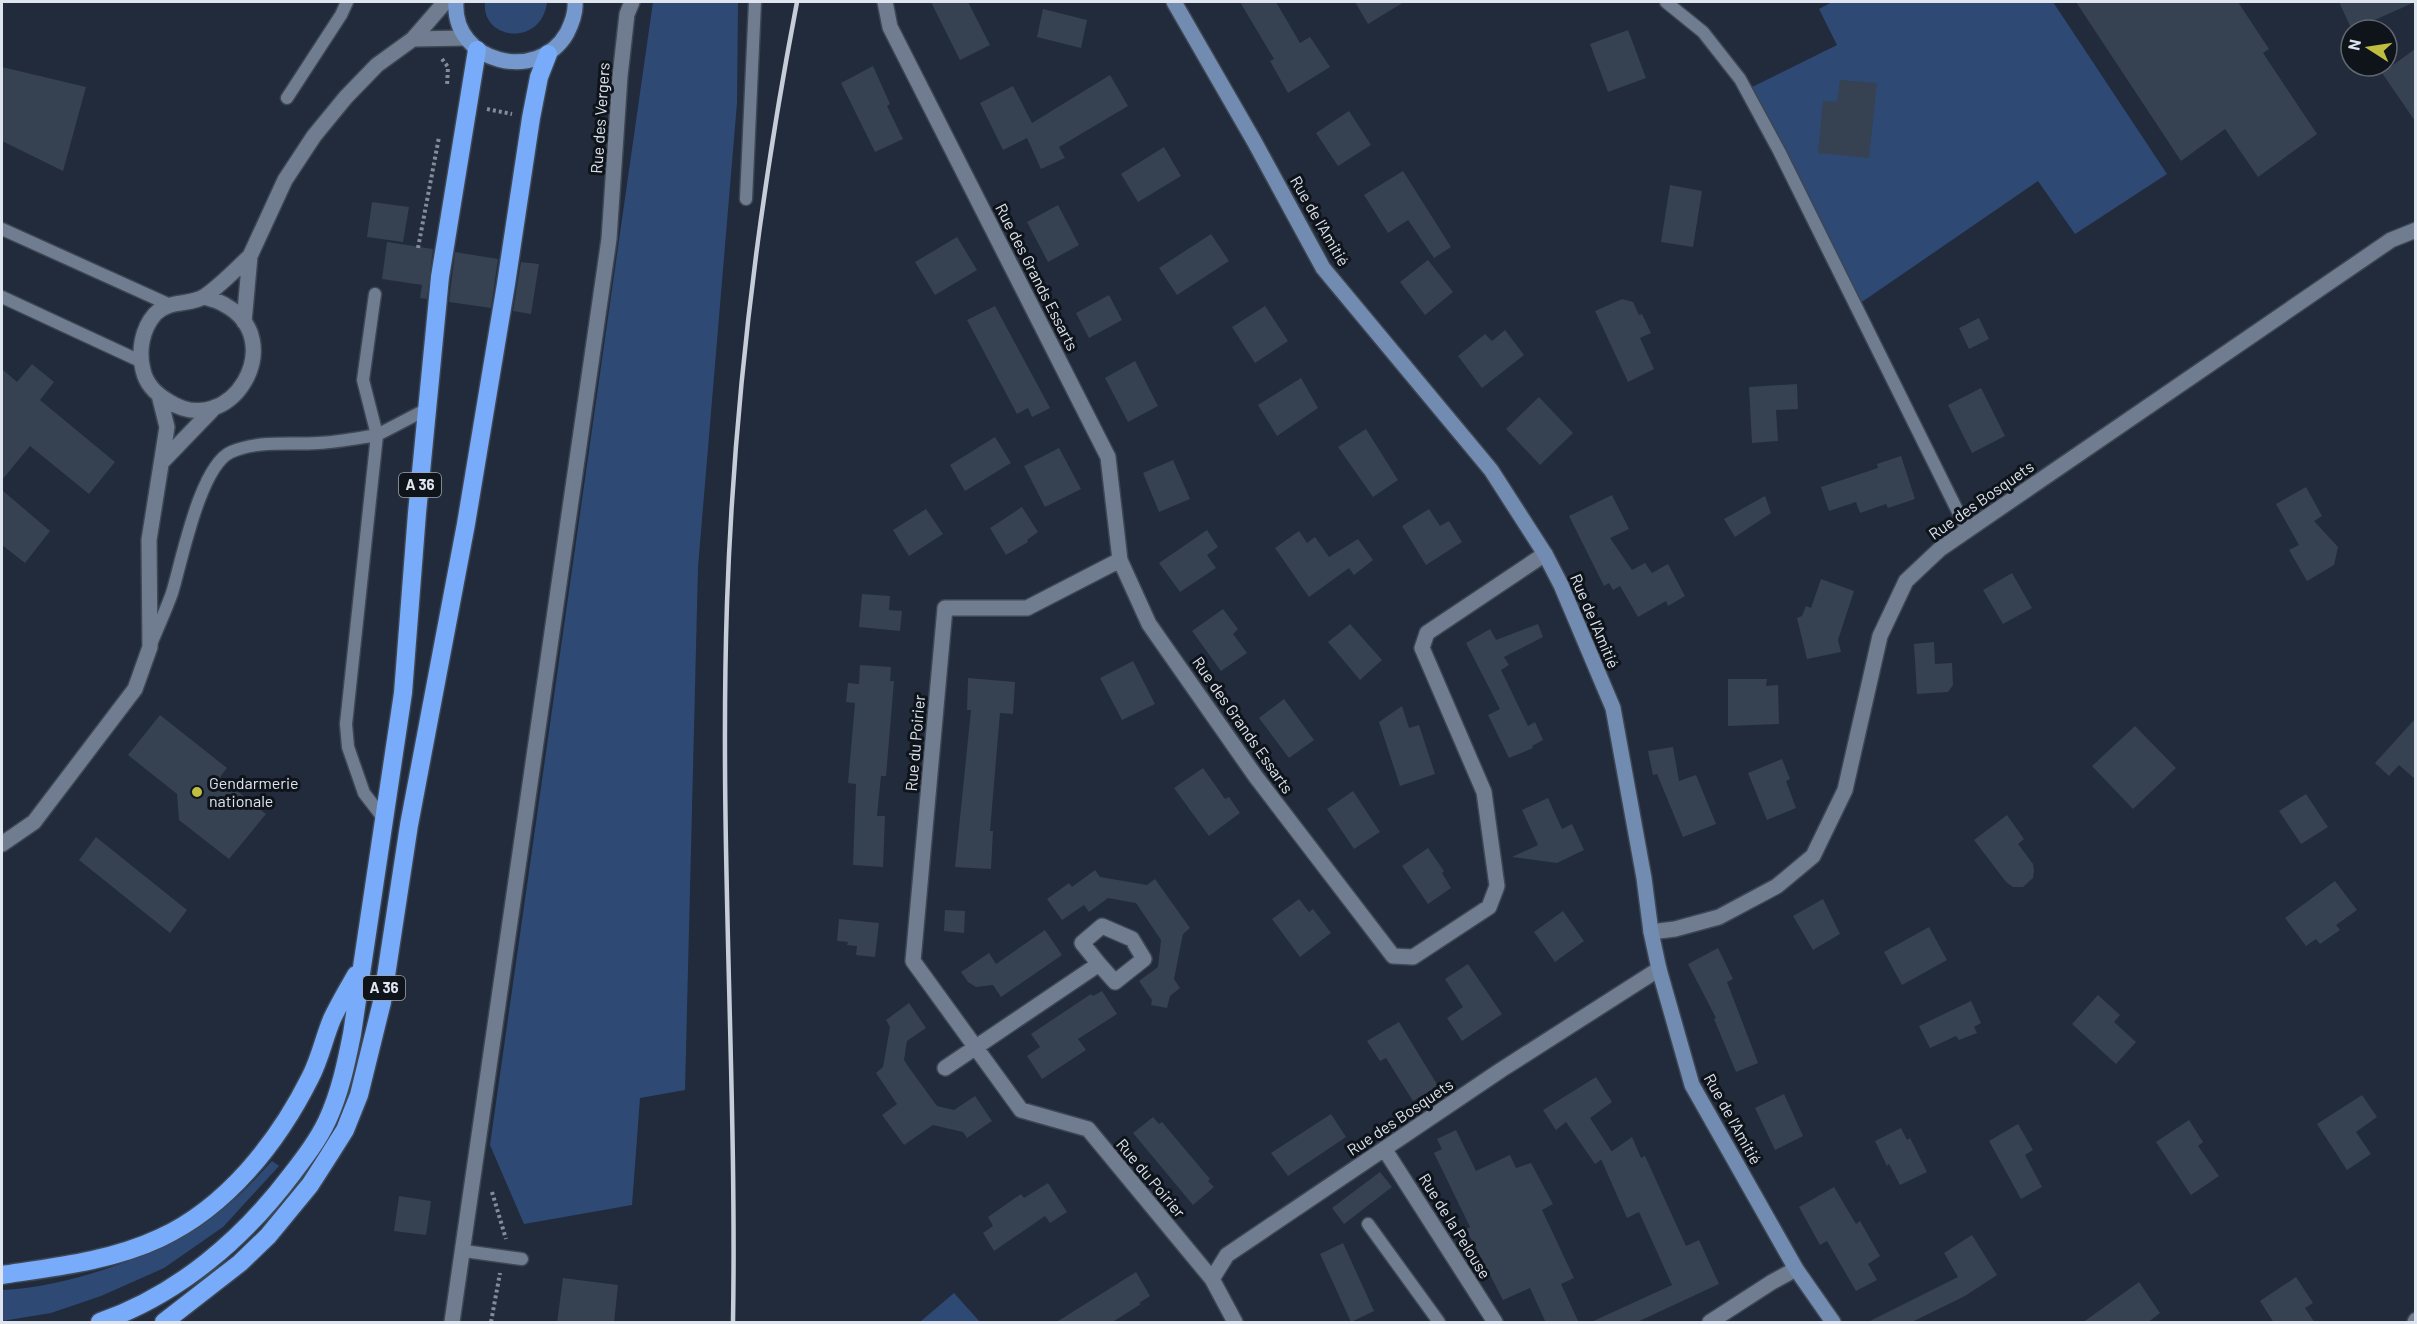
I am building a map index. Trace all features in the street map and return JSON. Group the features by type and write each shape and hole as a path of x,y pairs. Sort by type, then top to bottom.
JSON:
{"highway":[{"name":"A 36","path":"100,1323 153,1297 209,1262 253,1222 274,1199 311,1149 327,1121 342,1084 352,1034 403,693 417,513 440,277 472,44"},
{"name":"A 36","path":"164,1323 240,1263 275,1227 328,1157 345,1130 359,1095 382,1002 409,825 466,524 510,264 531,118 539,77 548,54"},
{"name":"A 36","path":"2,1275 69,1266 135,1248 161,1238 190,1221 219,1199 263,1152 297,1102 311,1077 332,1019 361,965"},
{"name":"A 36","path":"126,1323 240,1263"}],"main road":[{"name":"A 36","path":"456,2 458,23 472,44"},
{"name":"A 36","path":"548,54 562,41 572,24 575,2"},
{"path":"472,44 493,59 512,63 531,61 548,54"}],"street":[{"path":"244,322 227,305 204,297 168,304 155,315 146,328 141,344 140,361 144,374 159,395 175,406 195,410 214,407 228,401 239,391 248,379 252,365 253,350 244,322 250,256 285,180 314,136 346,97 377,65 413,39 445,2"},
{"name":"Rue des Vergers","path":"452,1323 609,239 620,76 627,14 632,2"},
{"name":"Rue des Grands Essarts","path":"885,2 890,27 1108,457 1120,560 1149,624 1256,777 1393,956 1413,957 1489,908 1497,886 1484,792 1422,648 1426,633 1545,554"},
{"name":"Rue de l'Amitié","path":"1174,2 1214,69 1323,268 1491,471 1545,554 1561,585 1613,708 1642,867 1651,932 1659,969 1692,1085 1796,1269 1833,1323"},
{"path":"413,39 472,44"},
{"name":"Rue des Bosquets","path":"1651,932 1675,930 1719,917 1777,886 1813,856 1845,790 1880,636 1906,581 1940,549 2391,240 2415,230"},
{"path":"204,297 250,256"},
{"path":"2,844 34,822 135,689 150,647 149,540 167,427 159,395"},
{"path":"162,462 214,407"},
{"name":"Rue du Poirier","path":"1120,560 1027,608 945,608 913,961 1021,1110 1088,1129 1212,1279"},
{"path":"945,1068 1099,964"},
{"name":"Rue des Bosquets","path":"1212,1279 1227,1255 1501,1070 1659,969"},
{"name":"Rue de la Pelouse","path":"1385,1150 1495,1323"},
{"path":"1710,1323 1796,1269"},
{"path":"1212,1279 1235,1323"}],"lane":[{"path":"287,98 341,15 346,2"},
{"path":"746,199 755,2"},
{"path":"1666,2 1703,32 1746,90 1779,151 1967,530"},
{"path":"2,229 168,304"},
{"path":"375,294 363,380 377,435 346,724 348,747 364,793 384,819"},
{"path":"2,297 140,361"},
{"path":"150,647 171,596 209,475 221,459 231,452 258,445 320,443 377,435 429,408"},
{"path":"1368,1224 1439,1323"},
{"path":"464,1251 522,1259"}],"path":[{"path":"413,39 420,52 436,54 448,67 447,90"},
{"path":"418,248 440,130"},
{"path":"491,1323 502,1257"}],"shaded area":[{"path":"485,2 547,2 543,17 535,26 524,32 513,34 492,25 486,15"},
{"path":"653,2 738,2 737,103 698,567 685,1090 640,1098 632,1205 524,1224 490,1145"},
{"path":"1832,2 2053,2 2167,174 2075,234 2038,181 1856,306 1746,90 1837,45 1819,9"},
{"path":"272,1161 279,1166 223,1227 164,1268 101,1296 51,1313 2,1321 2,1290 61,1282 91,1274 152,1250 181,1236 230,1203"},
{"path":"954,1293 980,1322 920,1322"}],"building":[{"path":"931,2 968,2 990,45 960,60"},
{"path":"1240,2 1276,2 1300,43 1310,37 1330,67 1288,93 1270,61 1274,59"},
{"path":"1355,2 1404,2 1368,24"},
{"path":"2076,2 2238,2 2269,49 2263,53 2317,134 2258,177 2225,129 2181,161"},
{"path":"2339,2 2415,2 2379,18 2346,18"},
{"path":"1043,9 1087,20 1081,48 1037,37"},
{"path":"1628,30 1646,78 1608,92 1590,44"},
{"path":"2415,49 2415,121 2385,78 2399,78 2399,61"},
{"path":"873,66 890,104 887,106 903,139 875,152 841,83"},
{"path":"2,67 86,87 63,171 2,141"},
{"path":"1110,75 1128,106 1059,147 1065,158 1041,169 1027,138 1003,150 980,103 1013,86 1032,123"},
{"path":"1840,80 1877,83 1869,158 1818,153 1823,101 1837,102"},
{"path":"1349,111 1371,145 1338,166 1316,133"},
{"path":"1164,147 1181,176 1138,202 1121,174"},
{"path":"1403,171 1451,247 1434,258 1408,220 1388,233 1364,195"},
{"path":"1670,185 1702,191 1693,247 1661,242"},
{"path":"372,202 409,207 403,242 367,237"},
{"path":"1058,205 1079,245 1048,262 1027,222"},
{"path":"1211,234 1229,261 1177,295 1159,268"},
{"path":"957,237 977,270 935,295 915,262"},
{"path":"387,242 433,249 427,299 420,298 422,285 382,279"},
{"path":"455,252 498,259 491,308 449,302"},
{"path":"1428,260 1453,292 1425,315 1400,282"},
{"path":"521,262 539,264 531,314 513,311"},
{"path":"1109,295 1122,320 1089,338 1076,313"},
{"path":"1622,299 1633,302 1651,333 1640,338 1654,369 1628,382 1595,311"},
{"path":"995,306 1050,408 1032,417 1028,408 1017,414 967,320"},
{"path":"1265,306 1288,341 1255,363 1232,327"},
{"path":"1979,318 1989,339 1969,349 1959,328"},
{"path":"1505,330 1524,355 1482,388 1458,356 1485,334 1492,341"},
{"path":"1135,361 1158,406 1128,422 1105,378"},
{"path":"32,364 54,382 40,400 115,462 89,494 30,446 2,480 2,369 17,382"},
{"path":"1301,378 1318,408 1277,436 1258,405"},
{"path":"1797,384 1798,409 1776,410 1778,441 1752,443 1749,387"},
{"path":"1981,388 2005,436 1972,453 1948,405"},
{"path":"1539,397 1573,433 1540,465 1506,429"},
{"path":"1366,429 1398,480 1373,497 1338,447"},
{"path":"995,437 1011,463 965,491 950,465"},
{"path":"1059,448 1081,489 1045,507 1024,466"},
{"path":"1901,456 1915,499 1888,508 1886,504 1860,513 1856,502 1829,511 1821,487 1878,468 1877,464"},
{"path":"1173,460 1190,499 1159,512 1143,473"},
{"path":"2306,487 2322,516 2314,521 2338,547 2334,565 2307,581 2289,550 2299,545 2276,504"},
{"path":"2,490 50,531 25,563 2,545"},
{"path":"1612,495 1629,529 1610,538 1632,570 1645,563 1652,573 1668,564 1685,596 1668,606 1666,601 1638,617 1620,586 1613,590 1609,583 1604,586 1569,516"},
{"path":"1765,496 1771,513 1735,537 1724,519"},
{"path":"1022,507 1038,532 1027,540 1028,542 1006,555 990,528"},
{"path":"926,509 943,534 909,556 893,530"},
{"path":"1429,509 1440,526 1449,521 1462,542 1426,565 1402,526"},
{"path":"1207,530 1218,547 1207,555 1216,568 1180,592 1159,563"},
{"path":"1299,531 1307,543 1315,537 1329,557 1358,539 1373,560 1354,575 1349,568 1309,597 1275,548"},
{"path":"2012,573 2032,608 2003,624 1983,590"},
{"path":"1821,579 1854,591 1838,640 1841,652 1807,659 1797,618 1802,616 1806,606 1811,608"},
{"path":"862,594 890,596 889,610 902,611 900,631 859,627"},
{"path":"1223,609 1238,629 1233,634 1247,653 1221,671 1192,631"},
{"path":"1350,624 1382,660 1360,680 1328,642"},
{"path":"1538,624 1543,637 1504,657 1509,665 1501,670 1528,726 1535,722 1543,740 1532,746 1533,748 1509,758 1488,715 1500,709 1466,643 1490,629 1496,640"},
{"path":"1934,642 1935,664 1952,663 1953,685 1948,692 1917,694 1914,644"},
{"path":"1133,661 1155,704 1122,720 1100,678"},
{"path":"860,665 891,667 890,681 894,681 886,776 881,776 877,816 885,816 883,867 853,865 856,784 848,783 855,703 846,702 848,683 859,684"},
{"path":"968,678 1015,682 1013,714 1000,713 990,831 993,831 991,869 955,867 971,710 967,710"},
{"path":"1728,679 1767,679 1766,686 1778,685 1779,724 1728,726"},
{"path":"1284,699 1314,740 1289,758 1259,718"},
{"path":"1402,706 1409,728 1419,725 1435,774 1400,786 1379,722"},
{"name":"Gendarmerie nationale","path":"160,715 227,768 220,777 266,814 229,859 179,820 177,794 128,755"},
{"path":"2415,719 2415,779 2399,765 2389,776 2375,763"},
{"path":"2135,726 2176,768 2133,809 2092,766"},
{"path":"1673,747 1679,781 1696,775 1716,824 1683,837 1657,774 1653,775 1648,751"},
{"path":"1782,759 1790,779 1786,781 1796,808 1767,820 1748,773"},
{"path":"1203,768 1225,799 1229,797 1240,813 1209,836 1174,788"},
{"path":"1353,791 1380,832 1354,849 1327,809"},
{"path":"2306,794 2328,827 2301,844 2279,811"},
{"path":"1548,798 1562,829 1572,824 1584,850 1557,863 1512,857 1538,845 1522,810"},
{"path":"2007,815 2024,839 2018,844 2033,864 2033,878 2023,887 2013,887 2006,882 1974,840"},
{"path":"96,837 187,910 170,933 79,860"},
{"path":"1428,848 1444,871 1442,873 1451,888 1428,904 1402,866"},
{"path":"1095,870 1100,877 1147,885 1155,879 1190,928 1183,934 1174,979 1180,988 1170,996 1167,1008 1151,1005 1152,1000 1139,981 1158,967 1161,940 1136,903 1108,898 1089,912 1084,905 1062,920 1047,899 1069,883 1072,887"},
{"path":"2335,881 2357,910 2336,925 2340,930 2320,944 2316,939 2306,946 2285,918"},
{"path":"1299,899 1309,912 1313,909 1331,933 1300,957 1272,919"},
{"path":"1823,899 1840,934 1813,950 1793,916"},
{"path":"945,910 965,911 964,933 944,931"},
{"path":"1563,911 1584,941 1555,962 1534,932"},
{"path":"839,919 879,923 875,957 856,955 857,946 837,941"},
{"path":"1929,927 1947,960 1902,985 1884,952"},
{"path":"1045,930 1062,955 1001,997 993,985 976,987 968,982 961,972 989,953 996,964"},
{"path":"1718,948 1733,979 1727,982 1758,1063 1736,1072 1714,1019 1716,1018 1688,964"},
{"path":"1468,964 1502,1014 1462,1041 1447,1018 1463,1007 1445,979"},
{"path":"1102,991 1117,1014 1078,1039 1086,1050 1042,1079 1027,1056 1040,1047 1031,1034 1091,994 1093,996"},
{"path":"2098,995 2120,1015 2114,1022 2136,1042 2116,1064 2072,1024"},
{"path":"1971,1001 1981,1023 1974,1027 1977,1033 1959,1040 1956,1036 1930,1048 1919,1026"},
{"path":"909,1003 926,1028 907,1041 904,1060 910,1069 937,1106 954,1110 975,1096 992,1121 967,1138 963,1132 933,1125 904,1145 882,1115 897,1104 876,1073 883,1067 890,1027 886,1020"},
{"path":"1399,1022 1438,1086 1413,1101 1386,1058 1380,1061 1367,1041"},
{"path":"1596,1077 1612,1102 1590,1118 1612,1152 1595,1164 1566,1122 1556,1130 1543,1110"},
{"path":"1784,1094 1803,1136 1775,1150 1755,1108"},
{"path":"2362,1095 2377,1117 2356,1132 2371,1154 2347,1170 2317,1124"},
{"path":"1331,1114 1346,1137 1288,1176 1271,1153"},
{"path":"1153,1117 1159,1124 1162,1122 1210,1179 1208,1181 1214,1187 1193,1205 1133,1133"},
{"path":"2189,1120 2203,1142 2198,1146 2219,1176 2191,1195 2156,1142"},
{"path":"2018,1124 2033,1150 2025,1155 2042,1187 2021,1199 1989,1141"},
{"path":"1901,1128 1907,1140 1910,1138 1927,1172 1900,1185 1889,1164 1887,1166 1875,1141"},
{"path":"1456,1130 1476,1171 1510,1155 1516,1168 1531,1163 1553,1204 1542,1210 1574,1278 1561,1284 1579,1323 1546,1323 1530,1288 1503,1300 1466,1229 1470,1227 1434,1153 1442,1149 1437,1139"},
{"path":"1632,1137 1641,1158 1645,1156 1686,1246 1699,1240 1719,1284 1635,1323 1589,1323 1672,1285 1639,1212 1627,1218 1601,1159"},
{"path":"1380,1172 1392,1187 1344,1224 1332,1208"},
{"path":"1048,1183 1067,1212 1050,1223 1045,1216 994,1251 983,1233 993,1226 988,1217 1021,1194 1024,1198"},
{"path":"1834,1187 1856,1224 1860,1221 1880,1256 1868,1264 1877,1280 1856,1291 1827,1241 1820,1245 1799,1207"},
{"path":"399,1196 431,1201 426,1235 394,1231"},
{"path":"1972,1235 1997,1275 1965,1296 1910,1323 1866,1323 1958,1277 1944,1253"},
{"path":"1343,1243 1374,1311 1351,1322 1320,1254"},
{"path":"1136,1272 1150,1296 1111,1323 1055,1323"},
{"path":"2296,1277 2313,1303 2305,1308 2315,1323 2274,1323 2260,1301"},
{"path":"563,1278 618,1285 614,1323 557,1323"},
{"path":"2139,1282 2160,1313 2147,1323 2082,1323"}],"railway":[{"path":"733,1322 733,1143 725,783 730,527 750,301 771,151 797,2"}],"place":[{"name":"Gendarmerie nationale","path":"197,792"}]}
